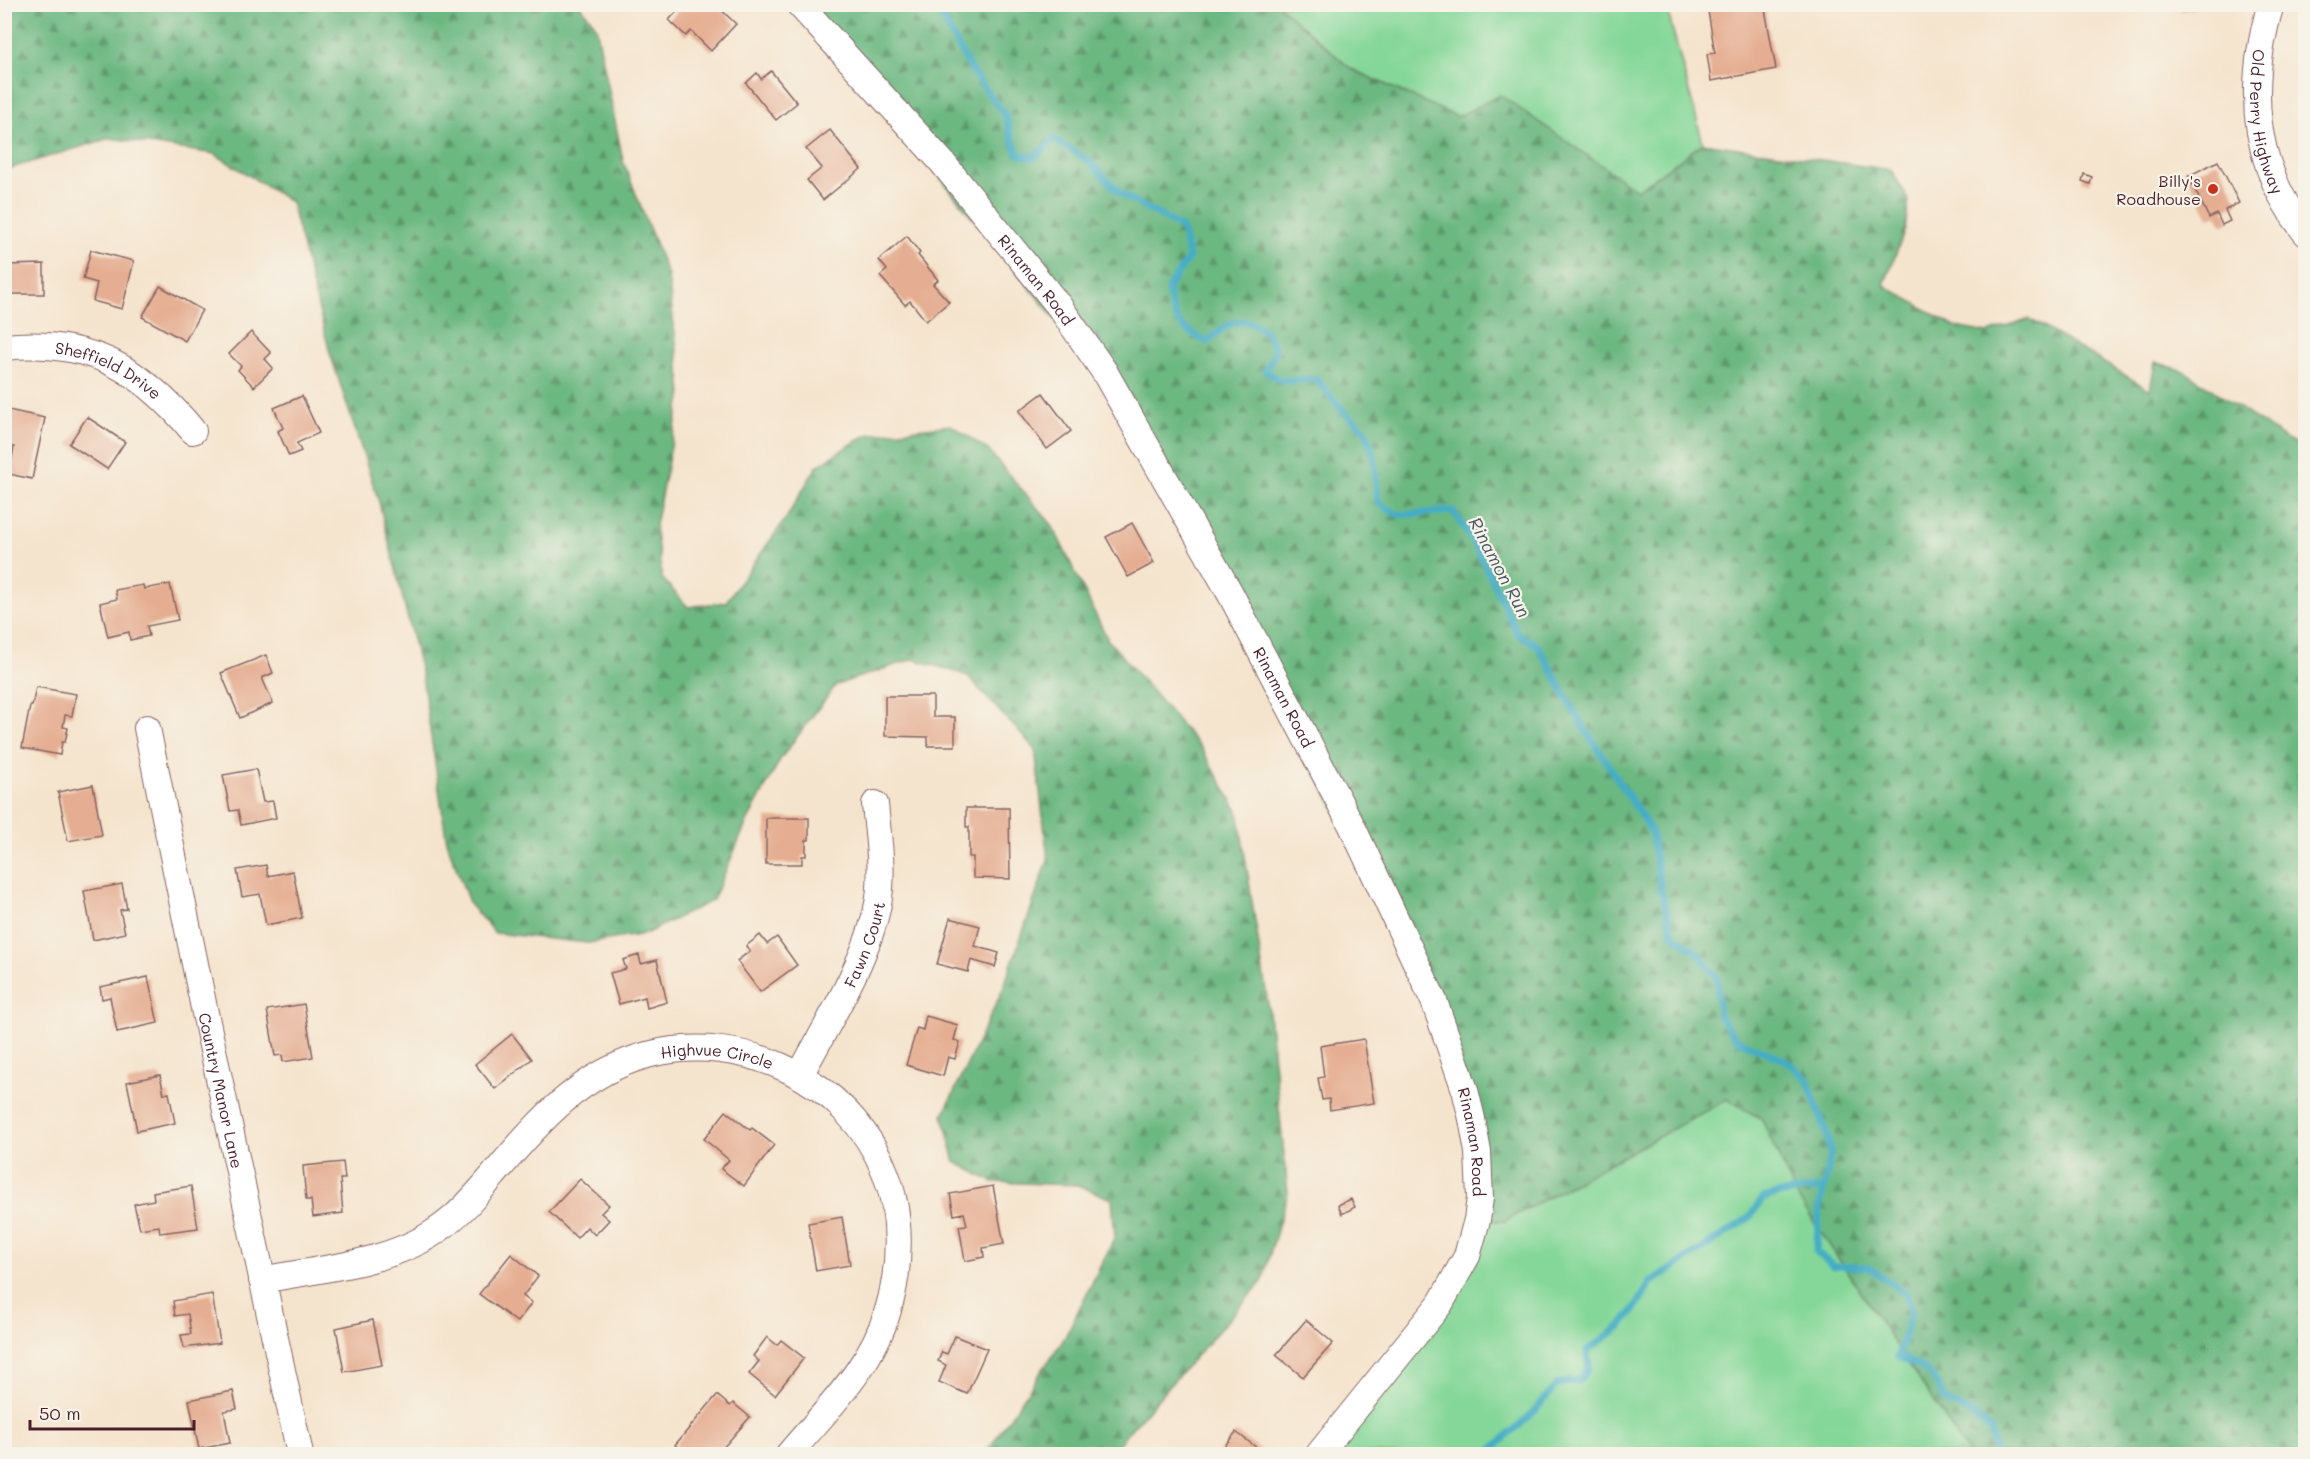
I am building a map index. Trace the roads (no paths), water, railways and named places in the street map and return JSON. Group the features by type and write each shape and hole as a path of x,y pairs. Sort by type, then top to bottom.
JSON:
{"street":[{"name":"Rinaman Road","path":"799,4 942,162 1059,306 1104,371 1230,592 1352,826 1441,1021 1465,1090 1478,1152 1480,1198 1474,1235 1456,1277 1440,1304 1319,1455"},
{"name":"Old Perry Highway","path":"2271,4 2256,79 2258,122 2265,153 2276,184 2290,212 2306,233"},
{"name":"Sheffield Drive","path":"4,347 50,345 96,355 117,364 132,373 166,401 193,431"},
{"name":"Country Manor Lane","path":"147,728 300,1455"},
{"name":"Fawn Court","path":"800,1075 858,963 874,919 881,865 874,804"},
{"name":"Highvue Circle","path":"262,1280 372,1258 407,1247 435,1232 461,1212 534,1128 562,1100 589,1080 623,1063 665,1051 708,1048 750,1055 800,1075 836,1101 860,1128 880,1160 893,1203 897,1260 889,1308 868,1356 854,1377 789,1455"}],"waterway":[{"name":"Rinamon Run","path":"935,4 971,70 1006,116 1018,154 1033,158 1053,139 1089,161 1121,194 1182,228 1189,257 1168,288 1175,316 1183,327 1208,342 1220,330 1234,323 1241,321 1256,325 1266,333 1276,351 1265,371 1282,381 1316,379 1343,411 1365,430 1374,456 1378,503 1399,515 1453,511 1474,543 1518,634 1538,646 1578,718 1651,831 1661,890 1673,935 1698,953 1717,978 1719,1016 1737,1040 1785,1060 1807,1079 1826,1132 1831,1155 1820,1204 1816,1252 1833,1266 1868,1267 1905,1293 1912,1310 1898,1356 1928,1372 1937,1383 1945,1401 1972,1414 1991,1430 1995,1454"},
{"path":"1487,1454 1535,1411 1557,1384 1580,1380 1589,1368 1587,1351 1621,1326 1650,1283 1749,1218 1763,1198 1782,1193 1823,1188"}],"place":[{"name":"Billy's Roadhouse","path":"2213,189"}]}
